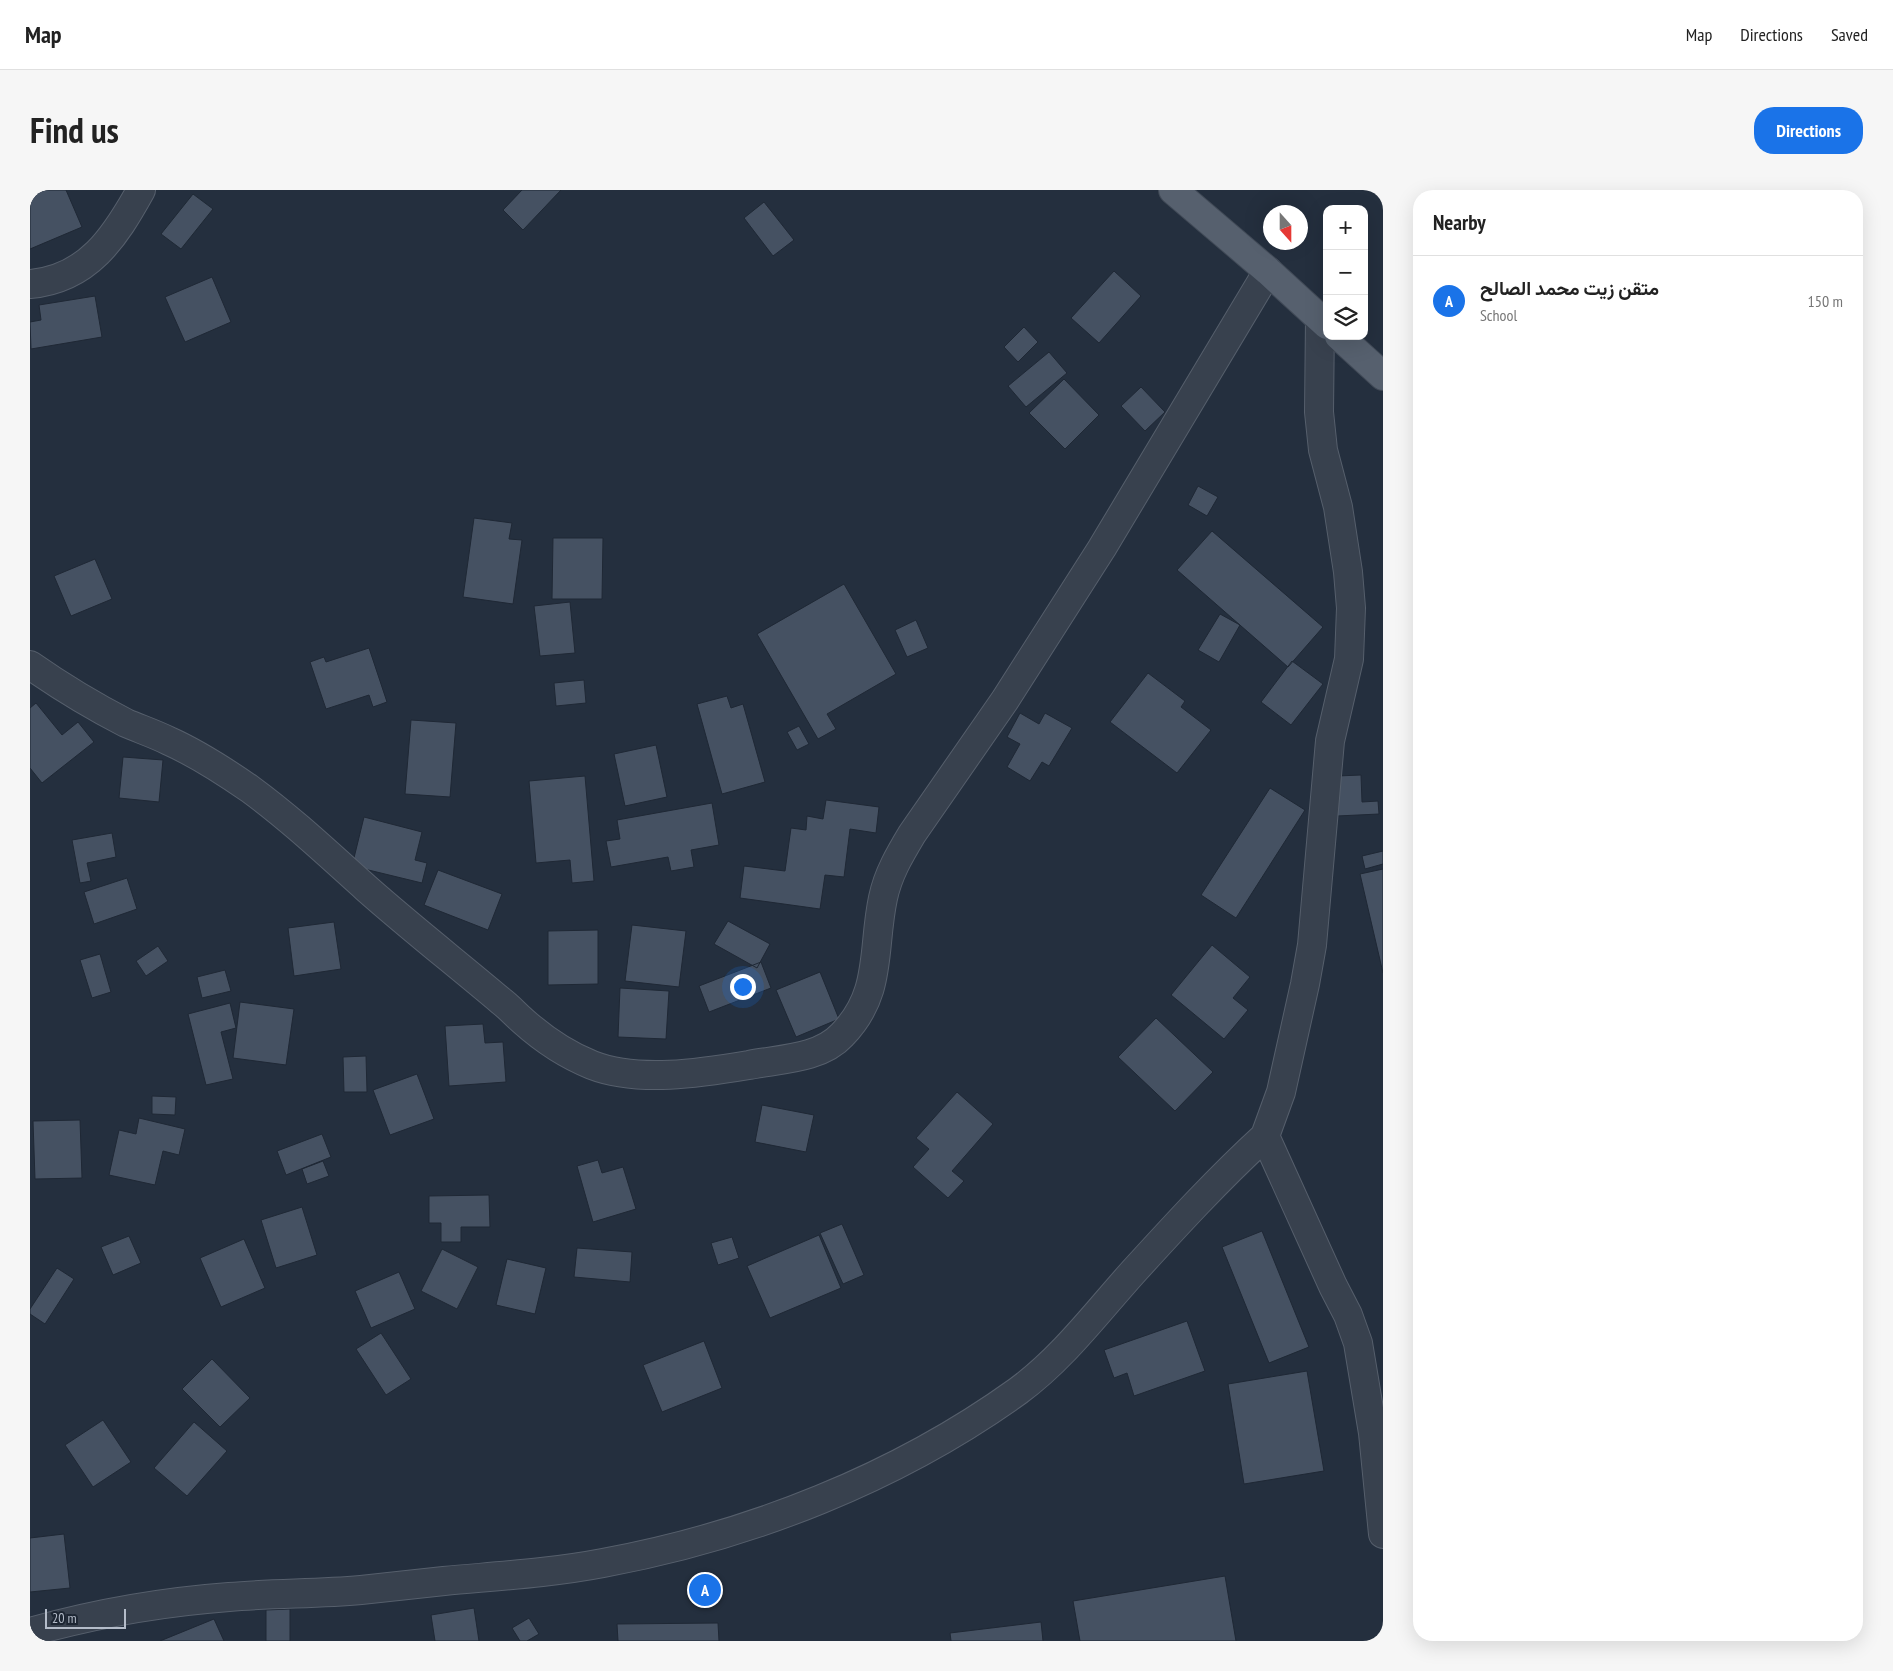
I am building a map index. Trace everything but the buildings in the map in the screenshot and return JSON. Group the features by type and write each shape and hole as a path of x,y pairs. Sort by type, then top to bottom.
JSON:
{"main road":[{"path":"1173,190 1268,271 1323,321"},
{"path":"1343,340 1383,376"}],"street":[{"path":"30,284 44,283 64,276 80,268 98,254 116,232 141,190"},
{"path":"30,666 52,681 126,723 170,741 223,770 289,819 366,888 452,962 504,1003 524,1022 560,1048 593,1065 631,1074 674,1074 732,1068 817,1052 832,1045 851,1025 862,1009 872,985 883,898 888,878 900,854 1005,700 1102,548 1268,271"},
{"path":"30,1632 57,1624 153,1606 226,1597 358,1590 497,1577 600,1564 708,1538 820,1500 869,1478 985,1414 1023,1387 1051,1363 1229,1169 1265,1136 1281,1092 1312,945 1330,741 1349,659 1350,608 1348,572 1338,507 1323,450 1319,412 1327,340"},
{"path":"1265,1136 1348,1316 1358,1343 1373,1433 1383,1534"}],"place":[{"name":"متقن زيت محمد الصالح","path":"705,1590"}]}
